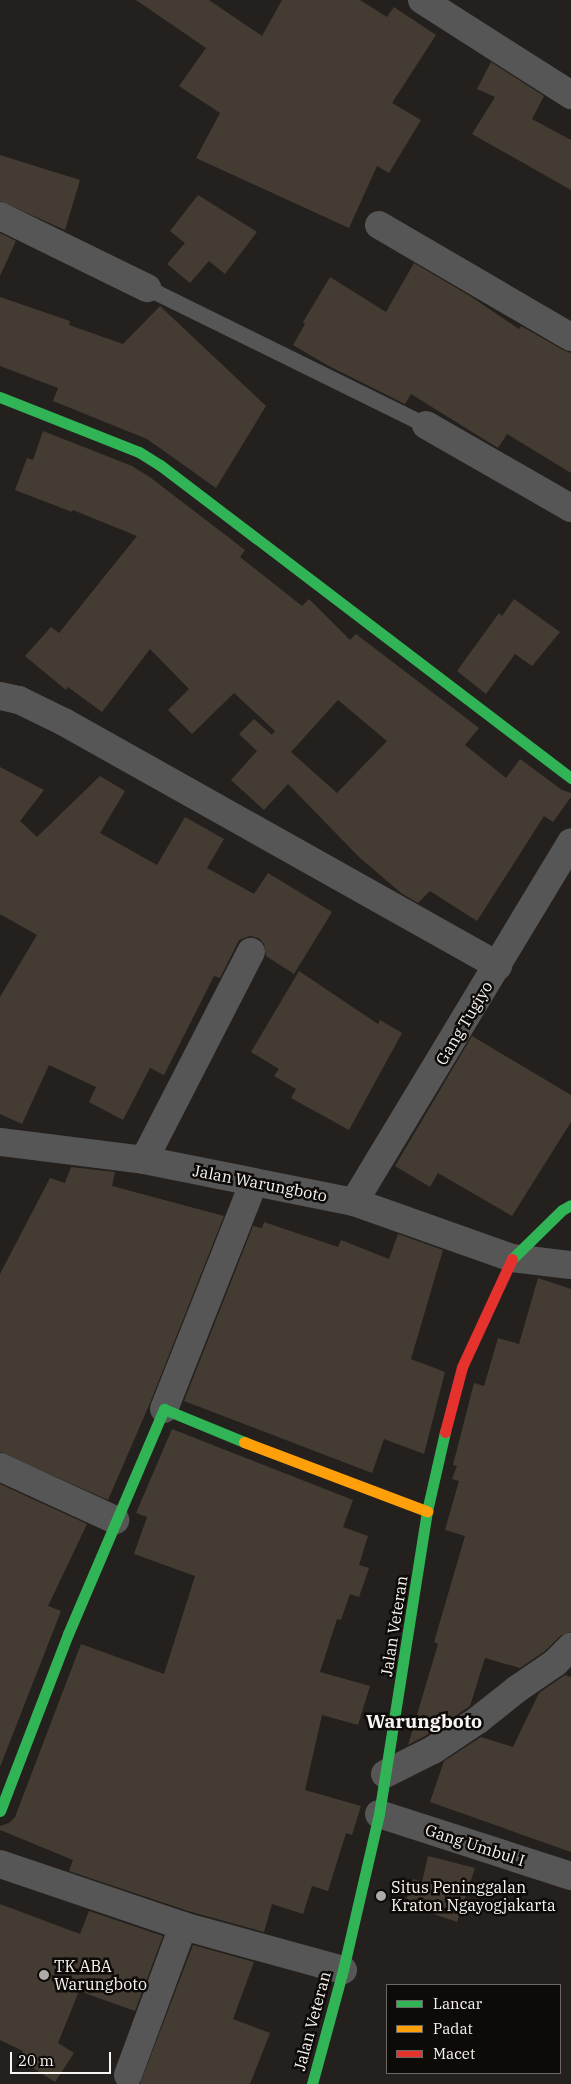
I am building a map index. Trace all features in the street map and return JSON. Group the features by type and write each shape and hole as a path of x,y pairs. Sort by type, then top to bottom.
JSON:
{"street":[{"path":"422,0 571,95"},
{"path":"0,216 147,288"},
{"path":"379,225 571,337"},
{"path":"0,397 139,452 160,465 571,778"},
{"path":"426,425 571,508"},
{"path":"0,696 19,700 58,718 498,966"},
{"name":"Gang Tugiyo","path":"354,1202 571,842"},
{"path":"144,1160 250,952"},
{"name":"Jalan Warungboto","path":"0,1142 144,1160 354,1202 512,1258 571,1265"},
{"path":"0,1811 115,1520 164,1409 254,1182"},
{"name":"Jalan Veteran","path":"312,2084 343,1970 379,1814 428,1511 443,1439 462,1367 512,1258 562,1210 571,1205"},
{"path":"164,1409 211,1430 428,1511"},
{"path":"0,1467 115,1520"},
{"path":"386,1774 433,1750 478,1720 517,1689 566,1660"},
{"name":"Gang Umbul I","path":"379,1814 571,1876"},
{"path":"0,1864 184,1926 343,1970"},
{"path":"128,2075 184,1926"}],"lane":[{"path":"147,288 426,425"}],"building":[{"path":"136,0 209,0 262,36 282,0 360,0 387,17 394,7 436,35 392,103 421,120 389,173 377,166 349,228 196,158 220,113 179,86 206,48"},
{"path":"491,62 544,96 532,119 571,140 571,190 472,134 495,97 477,89"},
{"path":"0,155 80,180 65,230 0,201"},
{"path":"198,195 257,232 225,274 209,261 190,283 167,264 185,243 170,231"},
{"path":"0,233 16,241 0,276"},
{"path":"414,263 470,296 519,329 521,326 571,353 571,473 507,434 498,448 411,394 405,404 327,365 293,345 305,324 303,322 330,277 386,312"},
{"path":"0,297 70,321 69,325 123,344 160,306 266,406 216,488 147,439 53,401 58,388 0,366"},
{"path":"43,431 132,466 151,478 245,550 240,557 302,606 309,599 350,640 356,634 479,728 465,745 506,778 520,759 562,790 571,793 571,797 553,822 544,816 477,921 430,891 418,903 401,893 359,857 288,784 264,810 231,780 257,751 239,734 254,719 272,735 275,731 234,693 192,734 168,710 189,689 150,649 102,712 68,687 66,690 25,656 51,627 59,633 137,536 73,510 72,512 15,490 27,458 33,460","holes":["338,700 387,741 337,793 291,752"]},
{"path":"514,599 560,632 532,666 515,654 486,694 457,671 499,613 502,616"},
{"path":"0,767 44,790 20,821 37,837 100,776 125,791 100,833 157,865 185,817 224,839 207,868 254,894 268,873 332,912 294,974 266,956 264,944 259,938 250,936 239,940 220,978 214,976 164,1075 150,1068 123,1120 89,1102 96,1087 49,1065 22,1124 0,1114 0,997 37,935 0,914"},
{"path":"299,971 378,1024 380,1020 402,1033 349,1130 291,1098 296,1089 274,1076 279,1069 251,1052"},
{"path":"472,1036 571,1095 571,1122 512,1216 438,1173 430,1187 395,1166"},
{"path":"71,1167 115,1172 112,1186 224,1216 150,1403 108,1500 0,1452 0,1274 50,1178 65,1183"},
{"path":"264,1222 338,1247 341,1240 389,1259 398,1234 443,1250 411,1359 445,1372 424,1454 384,1439 372,1473 184,1401 253,1226 262,1228"},
{"path":"538,1278 571,1289 571,1632 560,1636 545,1651 520,1668 485,1658 470,1706 408,1745 438,1644 434,1642 465,1536 445,1530 459,1481 452,1479 457,1466 453,1465 474,1383 484,1386 498,1338 519,1344"},
{"path":"172,1429 353,1500 343,1527 368,1536 359,1565 369,1568 359,1597 350,1594 341,1620 337,1619 320,1672 370,1686 358,1725 322,1715 305,1790 361,1806 352,1835 346,1833 328,1891 312,1886 303,1914 272,1904 264,1932 188,1911 69,1871 73,1860 0,1830 0,1826 9,1823 15,1817 81,1644 164,1674 195,1576 134,1554 147,1517 136,1513"},
{"path":"0,1484 87,1524 48,1606 61,1611 0,1767"},
{"path":"565,1675 571,1677 571,1852 430,1802 444,1761 481,1737 513,1747 539,1693"},
{"path":"428,1856 475,1868 457,1922 405,1904 413,1879 422,1882"},
{"path":"0,1904 80,1934 89,1911 163,1936 135,2011 79,1991 58,2043 74,2053 55,2082 19,2059 23,2051 0,2040"},
{"path":"193,1945 254,1962 233,2019 270,2033 250,2084 140,2084"}],"traffic: fast":[{"path":"0,397 139,452 160,465 571,778"},
{"path":"512,1259 562,1210 571,1205"},
{"path":"0,1811 68,1634 164,1409 244,1442"},
{"path":"312,2084 343,1970 379,1814 427,1511 445,1432"}],"traffic: slow":[{"path":"244,1442 427,1511"}],"traffic: jam":[{"path":"445,1432 462,1367 512,1259"}],"place":[{"name":"Situs Peninggalan Kraton Ngayogjakarta","path":"381,1896"},
{"name":"TK ABA Warungboto","path":"44,1975"}],"district":[{"name":"Warungboto","path":"424,1722"}]}
